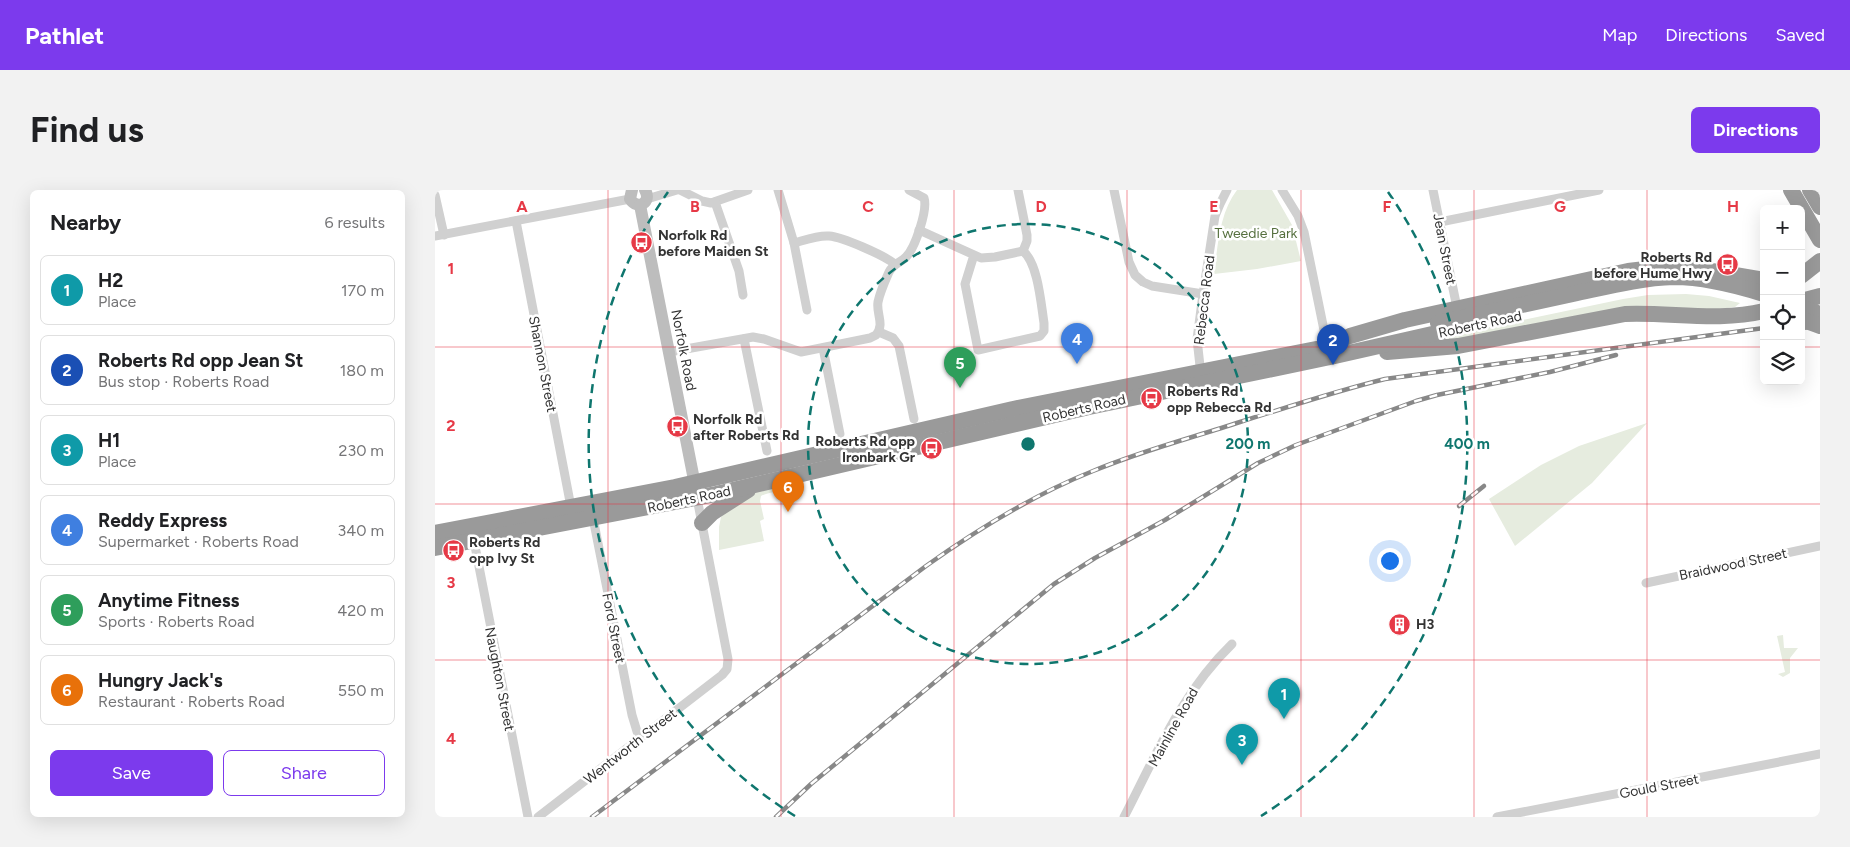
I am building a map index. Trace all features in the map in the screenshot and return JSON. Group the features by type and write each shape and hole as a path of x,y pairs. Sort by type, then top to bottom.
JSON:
{"highway":[{"path":"1791,190 1820,240"},
{"path":"1810,190 1820,207"},
{"path":"1805,273 1820,261"},
{"path":"1329,352 1382,326 1457,308 1642,269 1694,268 1760,279"},
{"path":"1719,316 1747,305 1753,298 1752,285 1742,276"},
{"path":"1805,279 1820,276"},
{"name":"Roberts Road","path":"435,548 593,518 1023,407 1201,377 1329,352 1439,328 1621,284 1676,277 1734,285 1760,293"},
{"name":"Roberts Road","path":"1439,328 1633,291 1654,289 1673,288 1715,292 1760,304"},
{"path":"1811,298 1820,314"},
{"path":"1329,352 1350,356 1458,346 1625,314 1719,316 1760,311"},
{"path":"1805,320 1820,326"},
{"name":"Roberts Road","path":"435,533 571,507 696,490 759,484 1072,411 1201,377"},
{"path":"702,523 718,509 759,484"}],"street":[{"path":"435,195 439,235 642,195 678,190 707,203 748,190"},
{"path":"778,190 794,242 807,310"},
{"path":"1018,190 1027,236 1023,251"},
{"path":"1114,190 1129,262 1135,275 1143,282 1152,286 1203,294"},
{"name":"Rebecca Road","path":"1201,377 1197,338 1203,294 1215,216 1227,190"},
{"path":"1283,190 1298,216 1304,232 1324,330"},
{"name":"Jean Street","path":"1433,190 1457,308"},
{"path":"1440,222 1599,190"},
{"path":"669,352 744,339 761,338 801,352 876,336 881,327 878,301 889,272 895,264 907,256 919,230 926,206 924,198 916,191"},
{"name":"Norfolk Road","path":"642,195 669,352 728,659 727,669 722,675"},
{"path":"715,202 739,271 743,295"},
{"name":"Shannon Street","path":"516,221 571,507"},
{"path":"919,230 974,255 989,258 1023,251"},
{"path":"794,242 832,236 881,255 895,264"},
{"path":"974,255 965,284 978,350 1037,338 1044,331 1033,265 1029,256 1023,251"},
{"path":"879,332 893,338 899,346 914,419"},
{"path":"744,339 767,451"},
{"path":"823,348 840,434"},
{"name":"Ford Street","path":"593,518 632,716 639,738"},
{"name":"Naughton Street","path":"474,541 528,817"},
{"name":"Braidwood Street","path":"1646,583 1820,546"},
{"name":"Mainline Road","path":"1124,817 1185,700 1208,669 1232,644"},
{"name":"Wentworth Street","path":"538,817 722,675"},
{"name":"Gould Street","path":"1497,817 1820,754"}],"green space":[{"name":"Tweedie Park","path":"1237,190 1272,190 1292,225 1301,261 1214,274 1223,219 1226,209"},
{"path":"1686,294 1709,296 1740,303 1735,307 1478,339 1403,345 1623,299 1648,295"},
{"path":"1647,423 1592,483 1515,546 1489,499 1541,465 1579,446"},
{"path":"796,481 798,488 761,496 760,501 764,519 760,521 764,541 719,550 719,527 721,517 725,513 748,494"},
{"path":"1783,635 1784,648 1798,648 1790,658 1790,673 1783,677 1778,674 1785,672 1777,636"}],"railway":[{"path":"1805,328 1820,326"},
{"path":"592,817 926,566 986,526 1071,480 1129,457 1166,445 1312,399 1385,379 1760,329"},
{"path":"776,817 811,784 1054,584 1095,558 1165,520 1258,463 1296,445 1416,401 1550,372 1616,355"},
{"path":"1459,506 1484,486"}],"place":[{"name":"Norfolk Rd before Maiden St","path":"642,243"},
{"name":"Roberts Rd before Hume Hwy","path":"1728,265"},
{"name":"Reddy Express","path":"1077,364"},
{"name":"Roberts Rd opp Jean St","path":"1333,365"},
{"name":"Anytime Fitness","path":"960,388"},
{"name":"Roberts Rd opp Rebecca Rd","path":"1151,399"},
{"name":"Norfolk Rd after Roberts Rd","path":"677,427"},
{"name":"Roberts Rd opp Ironbark Gr","path":"931,449"},
{"name":"Hungry Jack's","path":"788,512"},
{"name":"Roberts Rd opp Ivy St","path":"453,550"},
{"name":"H3","path":"1400,624"},
{"name":"H2","path":"1284,719"},
{"name":"H1","path":"1242,765"}]}
